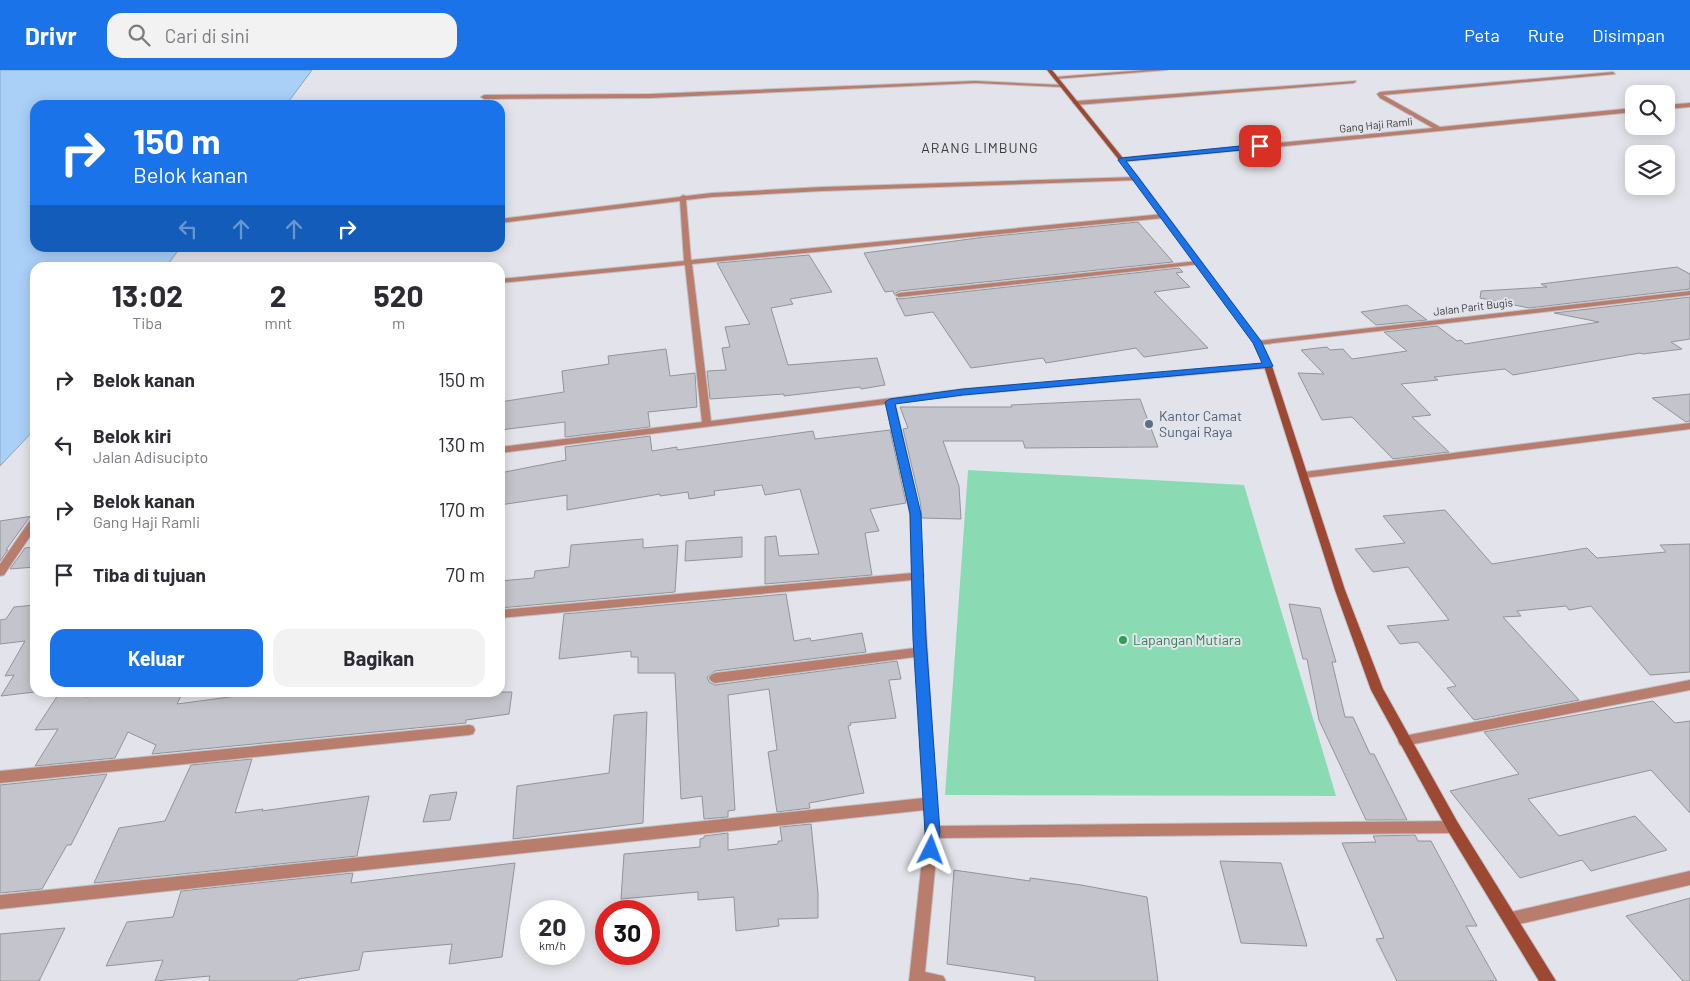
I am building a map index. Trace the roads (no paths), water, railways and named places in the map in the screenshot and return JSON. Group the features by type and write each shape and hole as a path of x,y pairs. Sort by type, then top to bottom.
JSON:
{"main road":[{"path":"1049,70 1137,179 1260,348 1268,366 1340,590 1377,690 1453,826 1548,981"}],"street":[{"path":"1055,78 1165,70"},
{"path":"1439,129 1382,97 1380,94 1613,73"},
{"path":"484,97 650,96 975,82 1062,86"},
{"path":"1076,103 1354,82"},
{"path":"1675,106 1690,105"},
{"name":"Gang Haji Ramli","path":"1121,160 1625,111"},
{"path":"505,220 683,198 822,189 1137,179"},
{"path":"683,198 688,262 707,424"},
{"path":"505,280 1163,216"},
{"path":"899,295 1198,263"},
{"name":"Jalan Parit Bugis","path":"1260,348 1690,293"},
{"path":"505,449 963,392 1268,366"},
{"path":"890,402 915,514 921,652 931,803 932,832 918,980 938,981"},
{"path":"1304,475 1690,426"},
{"path":"0,572 30,527"},
{"path":"505,614 919,576"},
{"path":"715,678 921,652"},
{"path":"1404,741 1690,685"},
{"path":"0,777 469,730"},
{"path":"0,902 931,803"},
{"path":"932,832 1453,826"},
{"path":"1511,919 1690,878"}],"water":[{"path":"0,70 312,70 290,100 30,100 30,252 177,252 170,262 30,262 30,434 0,466"}],"place":[{"name":"Kantor Camat Sungai Raya","path":"1149,424"},
{"name":"Lapangan Mutiara","path":"1123,640"}],"district":[{"name":"ARANG LIMBUNG","path":"980,148"}]}
